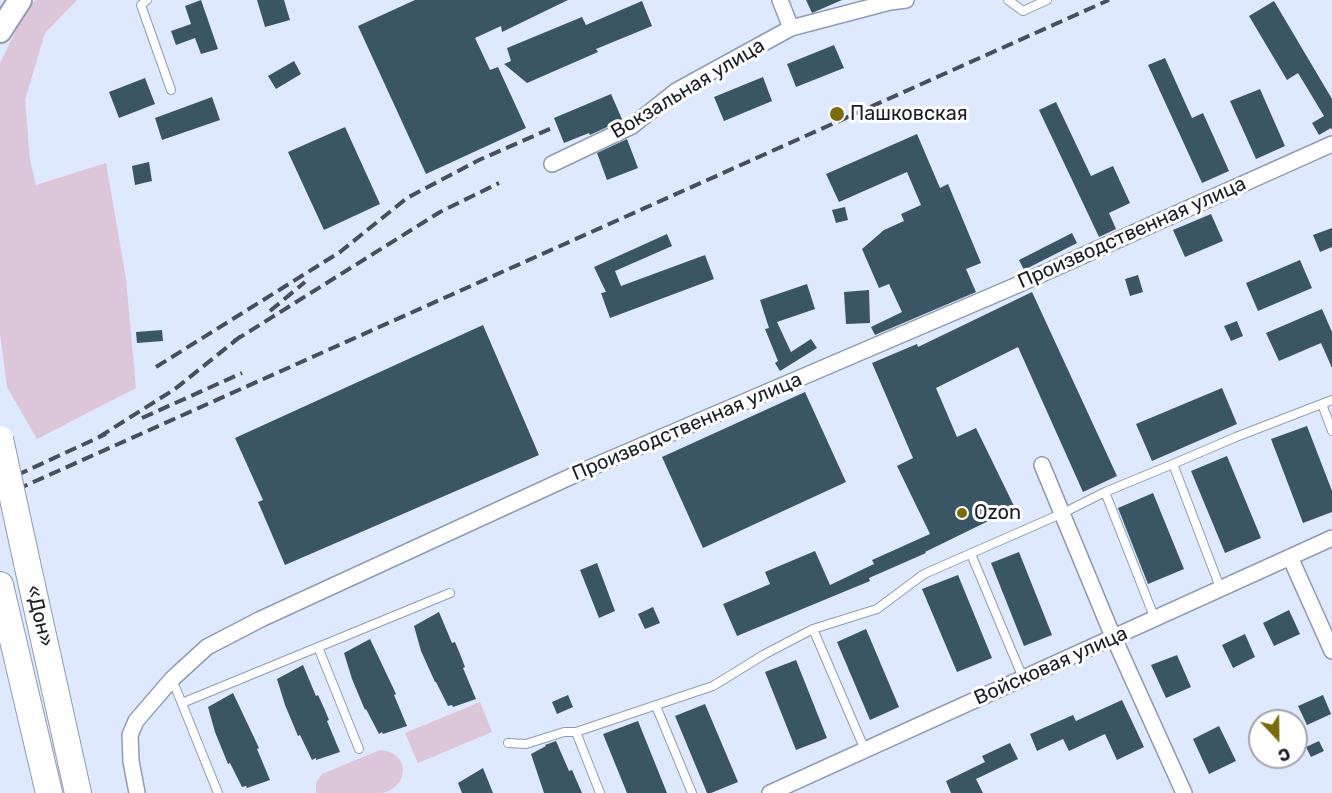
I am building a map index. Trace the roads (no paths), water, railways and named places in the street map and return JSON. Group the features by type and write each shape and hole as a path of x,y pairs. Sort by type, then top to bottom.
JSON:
{"highway":[{"name":"«Дон»","path":"0,439 78,793"},
{"name":"«Дон»","path":"0,585 49,793"}],"main road":[{"path":"0,31 20,0"}],"street":[{"path":"780,0 791,28"},
{"name":"Вокзальная улица","path":"552,164 632,126 676,91 791,28 890,2 906,0"},
{"name":"Производственная улица","path":"137,793 131,761 130,735 136,721 172,679 207,647 261,619 585,470 1015,286 1332,144"},
{"path":"1042,465 1114,637 1184,793"},
{"name":"Войсковая улица","path":"770,793 1332,538"},
{"path":"1290,557 1332,651"}],"lane":[{"path":"147,0 141,5 171,90"},
{"path":"1008,0 1023,11 1047,0"},
{"path":"508,743 526,744 564,732 576,732 713,686 765,654 813,629 877,609 924,574 1105,492 1332,400"},
{"path":"1322,404 1332,431"},
{"path":"1173,464 1221,590"},
{"path":"1105,492 1155,619"},
{"path":"971,554 1023,678"},
{"path":"182,703 450,593"},
{"path":"813,629 865,750"},
{"path":"318,647 359,749"},
{"path":"172,679 218,793"},
{"path":"656,706 692,793"},
{"path":"576,732 600,793"}],"railway":[{"path":"0,497 1109,0"},
{"path":"156,367 340,252 407,198 479,160 552,128"},
{"path":"234,341 440,212 499,183"},
{"path":"270,311 305,282"},
{"path":"99,437 175,389 241,336"},
{"path":"142,418 242,373"},
{"path":"0,483 106,434"}],"place":[{"name":"Пашковская","path":"837,114"},
{"name":"Ozon","path":"962,513"}]}
